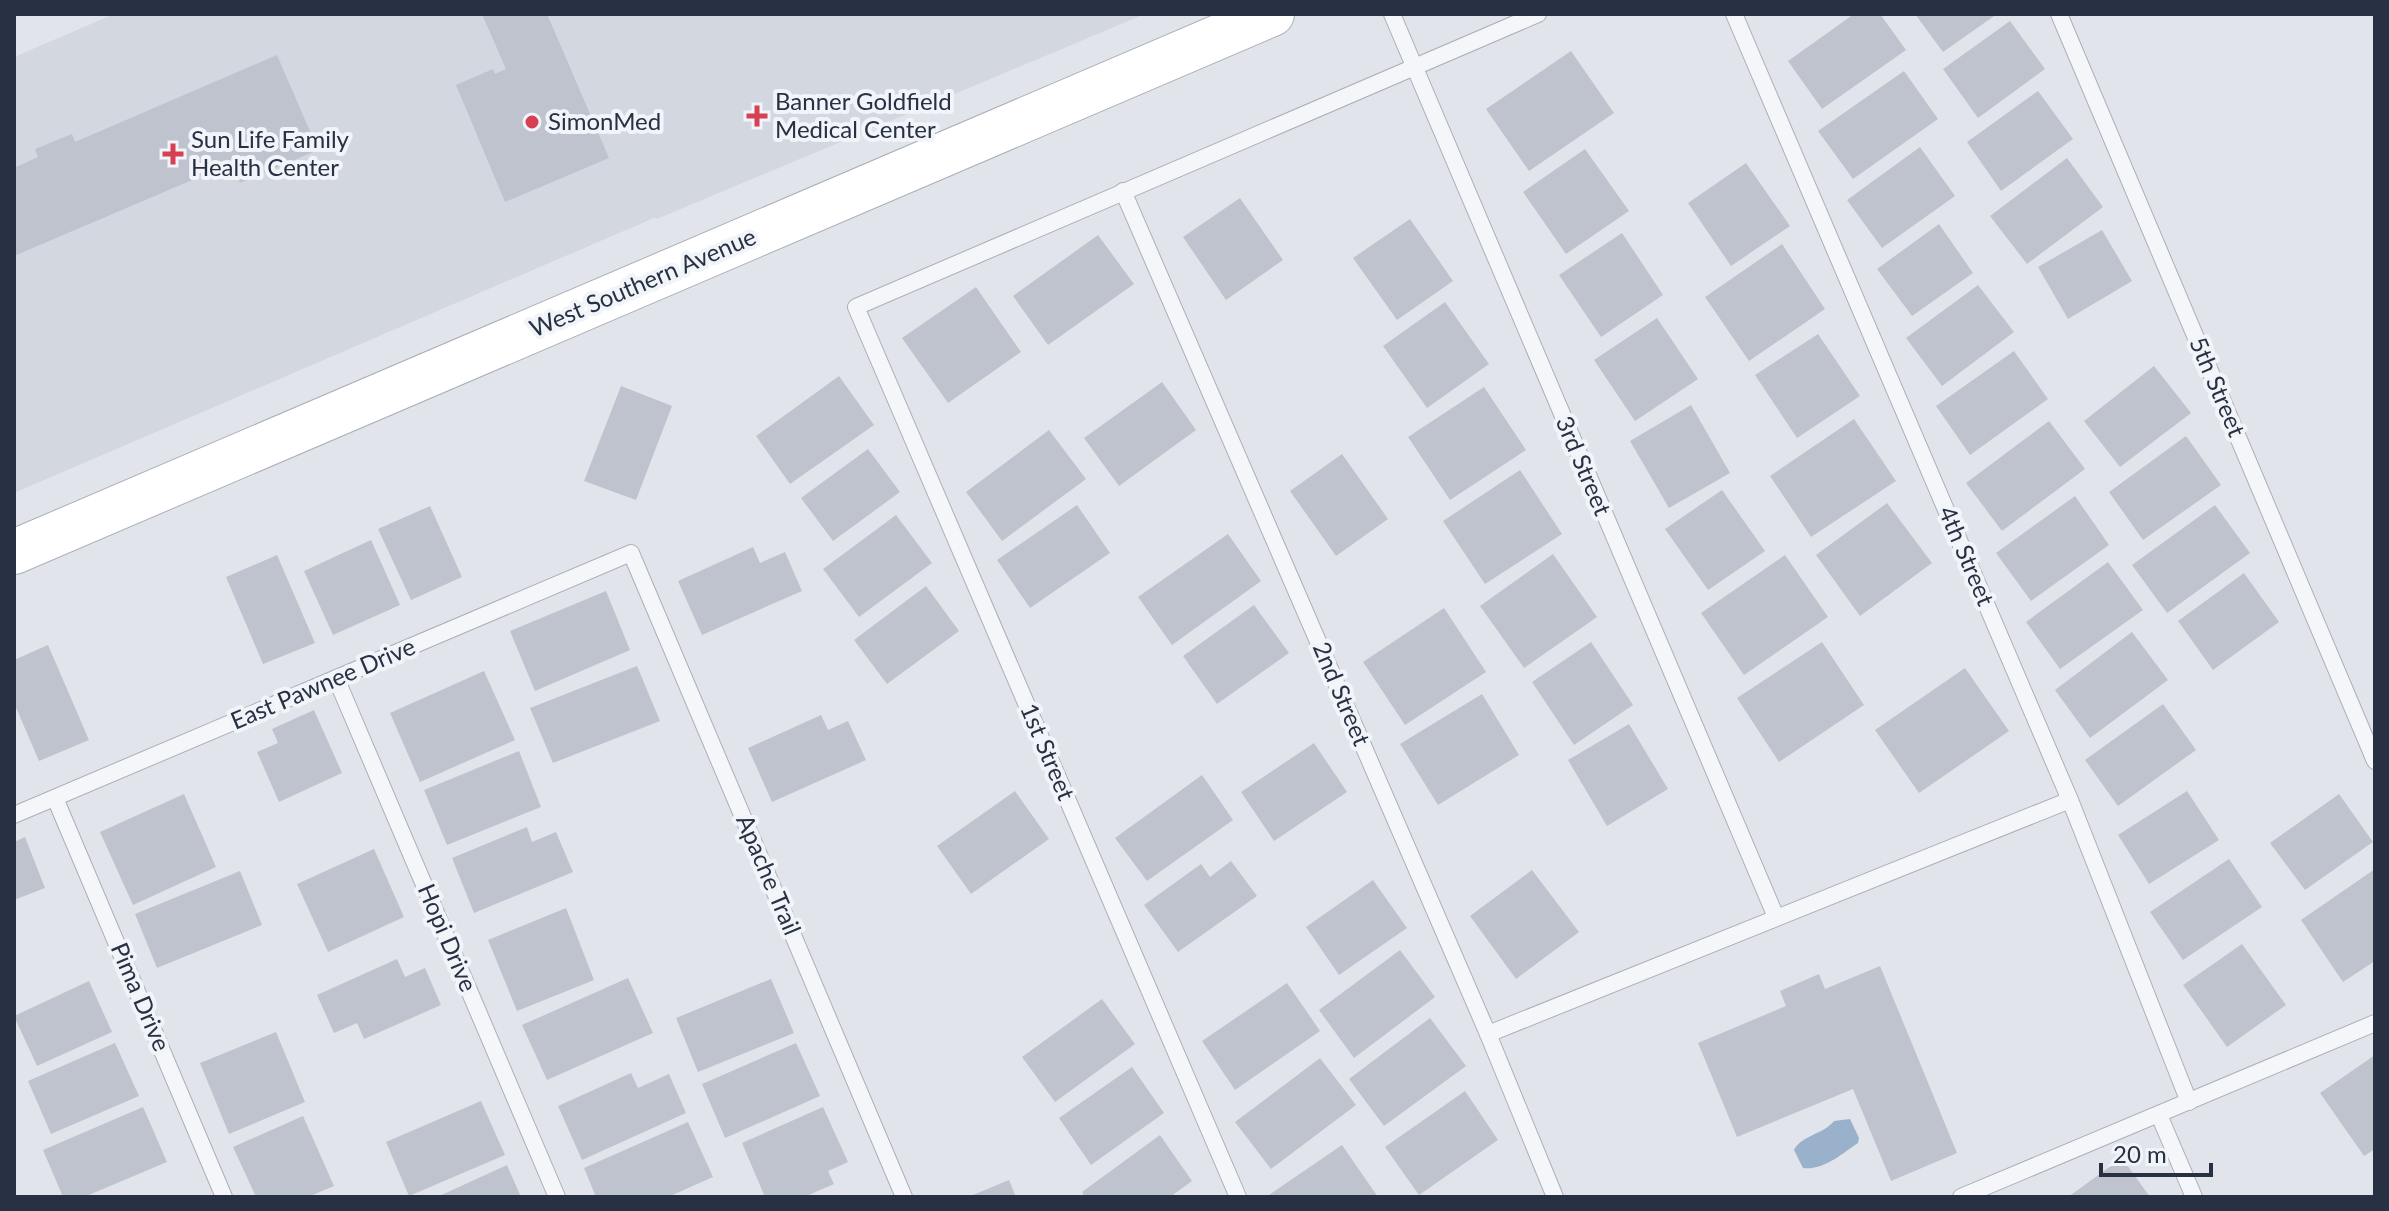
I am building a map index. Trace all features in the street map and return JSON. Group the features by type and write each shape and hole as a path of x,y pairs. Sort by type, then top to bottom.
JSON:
{"main road":[{"name":"West Southern Avenue","path":"14,552 1272,14"}],"lane":[{"name":"3rd Street","path":"1392,14 1776,917"},
{"path":"1123,191 1538,14"},
{"name":"4th Street","path":"1734,14 2070,800 2189,1102"},
{"name":"5th Street","path":"2059,14 2375,761"},
{"name":"1st Street","path":"1123,191 856,307 1238,1197"},
{"name":"2nd Street","path":"1123,191 1488,1034 1555,1197"},
{"name":"East Pawnee Drive","path":"14,815 631,553"},
{"name":"Apache Trail","path":"631,553 904,1197"},
{"name":"Hopi Drive","path":"336,678 557,1197"},
{"name":"Pima Drive","path":"55,798 224,1197"},
{"path":"1488,1034 2070,800"},
{"path":"1961,1197 2375,1023"},
{"path":"2159,1115 2194,1197"}],"shaded area":[{"path":"114,14 1145,14 654,218 14,493 14,57"}],"water":[{"path":"1850,1119 1859,1138 1858,1143 1825,1164 1803,1168 1794,1150 1798,1145 1834,1121"}],"building":[{"name":"SimonMed","path":"482,14 547,14 609,158 505,202 456,85 493,69 495,74 506,69"},
{"path":"1854,14 1880,14 1906,50 1822,109 1788,61"},
{"path":"1915,14 1997,14 1943,52"},
{"path":"2010,21 2045,69 1978,118 1943,69"},
{"path":"1571,51 1614,113 1529,171 1486,109"},
{"name":"Sun Life Family Health Center","path":"277,55 318,150 240,183 232,163 14,256 14,168 38,157 35,149 72,134 75,142"},
{"path":"1904,71 1938,119 1853,179 1818,131"},
{"path":"2038,91 2073,139 2001,191 1967,142"},
{"path":"1920,147 1955,196 1882,248 1847,200"},
{"path":"1585,149 1629,211 1566,254 1523,192"},
{"path":"2067,158 2103,207 2027,264 1990,216"},
{"path":"1746,163 1790,226 1731,266 1688,203"},
{"path":"1240,198 1283,260 1226,300 1183,237"},
{"path":"1410,219 1453,281 1397,320 1353,258"},
{"path":"1939,224 1973,273 1912,316 1877,269"},
{"path":"2102,230 2132,281 2068,319 2038,267"},
{"path":"1622,233 1663,295 1601,337 1559,275"},
{"path":"1098,235 1134,284 1048,345 1013,296"},
{"path":"1782,244 1825,309 1749,361 1705,297"},
{"path":"1978,285 2014,332 1942,386 1906,338"},
{"path":"976,287 1021,352 948,403 902,338"},
{"path":"1445,302 1489,364 1427,408 1383,346"},
{"path":"1657,318 1698,379 1635,421 1594,360"},
{"path":"1818,334 1860,396 1797,438 1755,375"},
{"path":"2014,351 2048,399 1970,455 1936,406"},
{"path":"2154,366 2191,413 2120,467 2084,421"},
{"path":"839,376 874,425 790,484 756,436"},
{"path":"1162,382 1196,430 1119,486 1084,438"},
{"path":"621,386 672,406 636,500 584,481"},
{"path":"1484,387 1526,450 1450,500 1408,437"},
{"path":"1691,405 1730,473 1669,508 1630,441"},
{"path":"1854,419 1896,481 1811,537 1770,476"},
{"path":"2049,421 2085,469 2002,531 1966,483"},
{"path":"1049,430 1086,479 1002,541 966,492"},
{"path":"2186,436 2221,485 2143,540 2109,492"},
{"path":"868,449 900,492 833,541 801,498"},
{"path":"1342,454 1388,519 1336,556 1290,491"},
{"path":"1520,470 1562,534 1485,584 1443,521"},
{"path":"1722,490 1765,551 1708,590 1665,529"},
{"path":"2075,496 2109,545 2031,601 1996,553"},
{"path":"1887,503 1932,563 1860,616 1816,555"},
{"path":"1077,505 1110,553 1030,608 997,560"},
{"path":"2215,505 2250,553 2167,613 2132,565"},
{"path":"430,506 462,577 411,600 378,529"},
{"path":"896,515 932,563 859,617 823,569"},
{"path":"1228,534 1261,581 1172,645 1138,597"},
{"path":"371,540 400,605 333,635 304,571"},
{"path":"753,547 760,563 785,552 802,591 702,635 678,581"},
{"path":"1553,554 1597,617 1524,668 1480,606"},
{"path":"277,555 315,643 263,664 226,577"},
{"path":"1785,555 1828,617 1744,675 1701,613"},
{"path":"2108,562 2143,610 2060,669 2026,622"},
{"path":"2244,573 2279,622 2213,670 2178,621"},
{"path":"926,586 959,631 887,684 854,640"},
{"path":"606,591 630,650 535,691 510,631"},
{"path":"1254,605 1289,653 1217,704 1183,656"},
{"path":"1444,608 1486,672 1405,725 1363,662"},
{"path":"2132,632 2168,680 2090,738 2055,690"},
{"path":"1591,642 1633,705 1574,745 1532,682"},
{"path":"1822,642 1864,705 1779,762 1737,698"},
{"path":"48,645 89,740 39,761 14,703 14,660"},
{"path":"637,666 660,721 553,763 530,708"},
{"path":"1965,668 2009,731 1919,793 1875,730"},
{"path":"484,671 515,740 420,782 390,713"},
{"path":"1482,694 1519,755 1438,805 1400,744"},
{"path":"2163,704 2196,750 2118,806 2085,760"},
{"path":"314,710 342,773 279,802 257,752 278,743 272,729"},
{"path":"821,715 828,730 848,721 866,760 772,802 748,748"},
{"path":"1629,724 1668,789 1607,826 1568,760"},
{"path":"1314,743 1347,792 1274,841 1241,792"},
{"path":"519,751 541,807 447,845 424,790"},
{"path":"1202,775 1233,820 1147,881 1115,838"},
{"path":"1015,791 1049,839 971,894 937,846"},
{"path":"2187,791 2219,840 2149,884 2118,835"},
{"path":"184,794 216,867 133,905 100,832"},
{"path":"2339,794 2373,842 2305,890 2270,843"},
{"path":"527,827 532,842 556,832 573,872 474,913 452,858"},
{"path":"25,837 45,888 14,900 14,842"},
{"path":"374,849 404,917 328,952 297,884"},
{"path":"2229,859 2262,907 2183,960 2150,912"},
{"path":"1231,861 1257,896 1178,952 1144,905 1201,864 1210,877"},
{"path":"2375,869 2375,961 2343,982 2301,920"},
{"path":"1532,870 1579,932 1516,979 1470,916"},
{"path":"240,871 262,925 157,968 135,914"},
{"path":"1373,880 1407,928 1339,975 1306,927"},
{"path":"566,908 594,980 517,1011 488,940"},
{"path":"2242,944 2286,1005 2227,1047 2183,985"},
{"path":"1400,950 1435,997 1354,1058 1319,1010"},
{"path":"397,959 405,977 425,968 441,1005 364,1039 357,1023 334,1033 317,995"},
{"path":"1880,966 1957,1153 1891,1181 1853,1089 1737,1137 1698,1043 1786,1006 1780,991 1819,974 1825,989"},
{"path":"628,978 653,1033 547,1080 522,1025"},
{"path":"771,979 794,1033 698,1072 676,1018"},
{"path":"89,981 112,1032 37,1066 14,1016"},
{"path":"1287,983 1320,1031 1235,1090 1202,1041"},
{"path":"1102,999 1135,1044 1055,1102 1022,1057"},
{"path":"1430,1018 1466,1066 1384,1126 1349,1079"},
{"path":"276,1032 305,1102 229,1134 200,1063"},
{"path":"115,1043 139,1096 51,1134 28,1081"},
{"path":"796,1043 820,1096 725,1138 702,1084"},
{"path":"2375,1055 2375,1149 2364,1156 2320,1093"},
{"path":"1320,1058 1356,1105 1271,1169 1235,1122"},
{"path":"1132,1067 1164,1113 1091,1165 1059,1118"},
{"path":"631,1073 638,1088 669,1074 686,1113 582,1160 558,1106"},
{"path":"1465,1091 1498,1140 1419,1195 1385,1147"},
{"path":"481,1101 505,1155 409,1196 386,1142"},
{"path":"143,1107 167,1162 84,1197 63,1197 43,1150"},
{"path":"823,1107 848,1162 828,1171 834,1184 804,1197 765,1197 742,1143"},
{"path":"303,1116 334,1186 308,1197 256,1197 233,1147"},
{"path":"688,1122 713,1177 668,1197 596,1197 584,1168"},
{"path":"1160,1135 1192,1181 1170,1197 1085,1197 1082,1192"},
{"path":"1342,1145 1378,1197 1266,1197"},
{"path":"2122,1158 2150,1197 2068,1197"},
{"path":"507,1165 521,1197 437,1197"},
{"path":"1009,1180 1016,1197 968,1197"}],"place":[{"name":"Banner Goldfield Medical Center","path":"757,116"},
{"name":"SimonMed","path":"532,122"},
{"name":"Sun Life Family Health Center","path":"173,154"}]}
